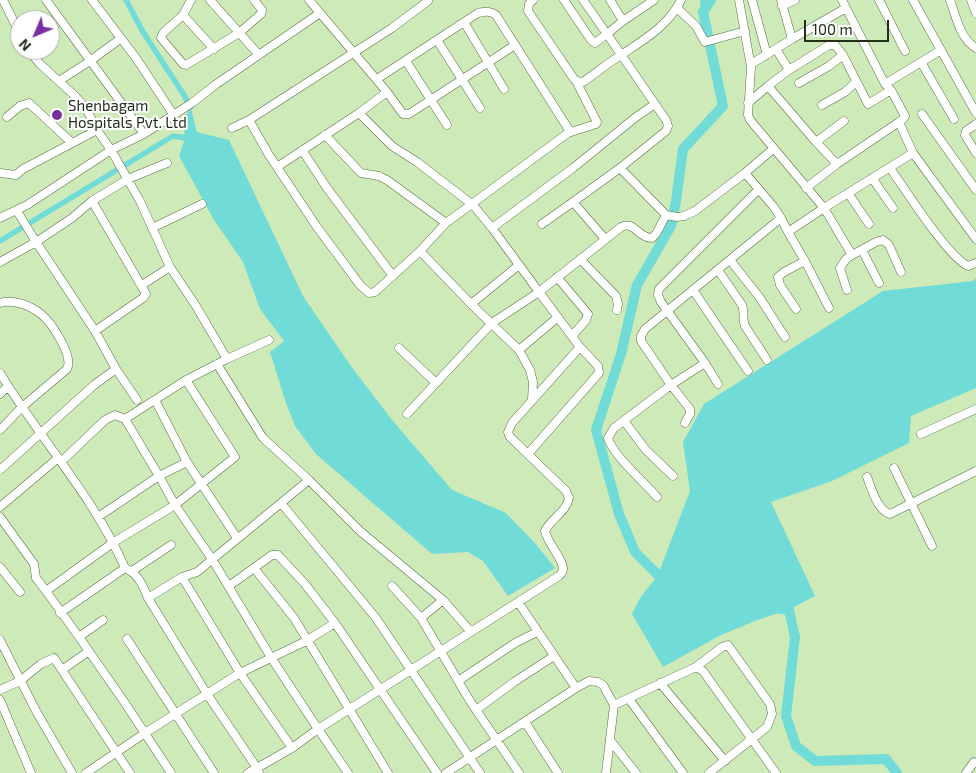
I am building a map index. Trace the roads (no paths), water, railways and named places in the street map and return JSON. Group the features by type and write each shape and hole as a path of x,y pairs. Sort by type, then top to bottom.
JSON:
{"street":[{"path":"3,0 10,14"},
{"path":"46,0 144,134"},
{"path":"92,0 136,58 172,114"},
{"path":"190,0 183,15 163,33 162,38 183,64 189,65 239,33 262,11 254,0"},
{"path":"210,0 259,55"},
{"path":"309,0 377,79 405,115 515,46"},
{"path":"249,120 317,227 364,290 369,293 375,292 420,251 446,223 473,205 568,133 596,124 597,122 576,81 528,11 528,4 532,0"},
{"path":"564,0 593,43 654,0"},
{"path":"542,224 620,168 667,129 666,120 583,0"},
{"path":"610,0 623,21"},
{"path":"576,81 583,82 647,38 665,22 681,0"},
{"path":"739,0 750,64 748,103 750,120 824,208 852,255"},
{"path":"752,0 767,55"},
{"path":"792,39 782,3 795,0"},
{"path":"806,188 905,116 842,0"},
{"path":"879,0 904,51"},
{"path":"913,0 976,113"},
{"path":"950,0 964,35 976,48"},
{"path":"971,0 976,13"},
{"path":"232,128 249,120 354,53 428,1"},
{"path":"677,8 693,21 703,40 712,41 745,31"},
{"path":"750,64 846,8"},
{"path":"377,79 478,13 491,12 496,16 566,124 569,130 568,133"},
{"path":"0,218 17,211 111,150 144,134 320,13"},
{"path":"183,15 214,49"},
{"path":"464,22 504,89"},
{"path":"58,81 90,62 120,39"},
{"path":"437,40 480,108"},
{"path":"748,103 789,70 829,45 835,45 843,55 868,104 921,62 941,50"},
{"path":"776,49 789,70"},
{"path":"798,83 829,66 843,55"},
{"path":"37,60 86,108 97,130 128,179 170,266 227,359"},
{"path":"406,61 447,126"},
{"path":"921,62 954,119"},
{"path":"822,105 845,92 856,82"},
{"path":"768,86 837,164"},
{"path":"278,167 387,92"},
{"path":"7,117 20,106 29,104 72,143"},
{"path":"492,228 655,104"},
{"path":"359,113 392,146 473,205 580,347 598,366 599,373 528,454"},
{"path":"922,114 976,190"},
{"path":"816,142 844,120"},
{"path":"898,122 913,153 976,239"},
{"path":"976,124 966,131 965,135 976,153"},
{"path":"0,173 16,175 97,130"},
{"path":"324,134 361,173 379,176 387,180 446,223"},
{"path":"620,168 671,216 684,216 696,211 773,149"},
{"path":"302,150 326,188 393,276"},
{"path":"788,232 913,153"},
{"path":"0,262 36,242 72,218 92,201 128,179 167,163"},
{"path":"890,168 932,228 959,260 968,266 976,263"},
{"path":"745,173 781,218 829,308"},
{"path":"872,178 893,208"},
{"path":"718,384 705,363 660,302 659,289 759,189"},
{"path":"848,194 869,224"},
{"path":"92,201 146,294 95,331"},
{"path":"573,202 605,239"},
{"path":"152,228 202,204"},
{"path":"17,211 95,331 116,369 137,400"},
{"path":"407,414 492,323 538,292 626,224 631,225 648,238 652,238 671,216"},
{"path":"685,423 690,410 641,341 641,336 645,329 781,218"},
{"path":"847,290 840,268 846,258 880,240 884,240 889,245 902,272"},
{"path":"862,250 879,283"},
{"path":"420,251 519,350 530,370 533,382 532,400"},
{"path":"580,259 616,296 617,310"},
{"path":"730,260 760,298 785,337"},
{"path":"796,309 780,285 778,277 805,261"},
{"path":"471,304 519,265"},
{"path":"142,285 170,266"},
{"path":"718,270 742,304 745,326 767,360"},
{"path":"557,277 588,314 586,320 572,336"},
{"path":"693,290 748,371"},
{"path":"0,303 13,301 42,314 63,344 69,360 67,369 22,407 0,430"},
{"path":"519,350 558,317"},
{"path":"125,420 186,380 269,340"},
{"path":"248,773 258,770 318,729 562,572 561,563 545,531 548,525 563,511 569,498 566,491 510,437 508,432 512,422 580,347"},
{"path":"399,348 436,383"},
{"path":"657,497 609,443 609,434 671,385 705,363"},
{"path":"218,364 263,438 309,480 360,531 443,600 471,632"},
{"path":"0,470 94,384 116,369"},
{"path":"0,373 98,517 129,569 142,584 148,598 207,694 258,770"},
{"path":"46,590 114,542 175,505 235,456 186,380"},
{"path":"0,394 8,386"},
{"path":"155,400 187,462 237,538"},
{"path":"921,434 976,409"},
{"path":"0,507 105,420 115,415 125,420 175,505 212,559 272,658 348,773"},
{"path":"624,421 646,450 673,476"},
{"path":"98,517 159,476 187,462"},
{"path":"894,468 932,546"},
{"path":"867,477 880,506 886,513 894,513 976,471"},
{"path":"148,598 182,577 197,572 309,480"},
{"path":"281,502 376,618 480,773"},
{"path":"0,517 34,564 36,578 89,650 171,773"},
{"path":"60,613 171,545"},
{"path":"229,586 272,556 276,554 282,557 335,623 437,773"},
{"path":"0,567 20,592"},
{"path":"254,568 294,618 388,773"},
{"path":"182,577 240,673 292,748"},
{"path":"392,586 421,618 476,710 519,773"},
{"path":"421,618 443,600"},
{"path":"518,602 576,688"},
{"path":"79,637 103,620"},
{"path":"86,773 240,673 272,658 335,623"},
{"path":"458,681 515,643 537,632"},
{"path":"127,639 214,773"},
{"path":"0,640 20,681 72,773"},
{"path":"614,706 696,667 722,646 728,645 770,704 772,714 767,727 709,773"},
{"path":"62,670 89,650"},
{"path":"476,710 554,656"},
{"path":"0,690 20,681 41,664 54,658 94,722 129,772"},
{"path":"696,667 703,671 776,773"},
{"path":"446,773 576,688 589,682 598,682 603,685 614,706 606,773"},
{"path":"660,683 725,761"},
{"path":"629,699 683,773"},
{"path":"0,700 31,773"},
{"path":"525,722 558,773"},
{"path":"610,740 636,773"},
{"path":"966,773 975,761"}],"water":[{"path":"191,109 197,132 229,140 303,296 353,369 393,421 452,490 506,513 535,543 555,568 508,596 483,561 468,552 432,554 316,454 295,426 270,352 284,341 260,309 243,262 214,220 179,156 185,138 183,118"},
{"path":"976,278 976,388 911,416 909,443 832,481 771,502 815,596 788,610 721,635 663,667 632,614 640,598 658,575 690,491 683,442 704,404 883,291 973,281"}],"waterway":[{"path":"126,0 143,32 184,95 190,108"},
{"path":"703,0 703,12"},
{"path":"669,582 663,580 635,552 619,514 596,430 621,354 637,285 671,226 683,149 723,106 703,12 711,0"},
{"path":"0,241 173,136 185,138 189,133"},
{"path":"775,608 789,610 795,637 786,716 796,746 815,761 886,759 897,773"}],"place":[{"name":"Shenbagam Hospitals Pvt. Ltd","path":"57,115"}]}
